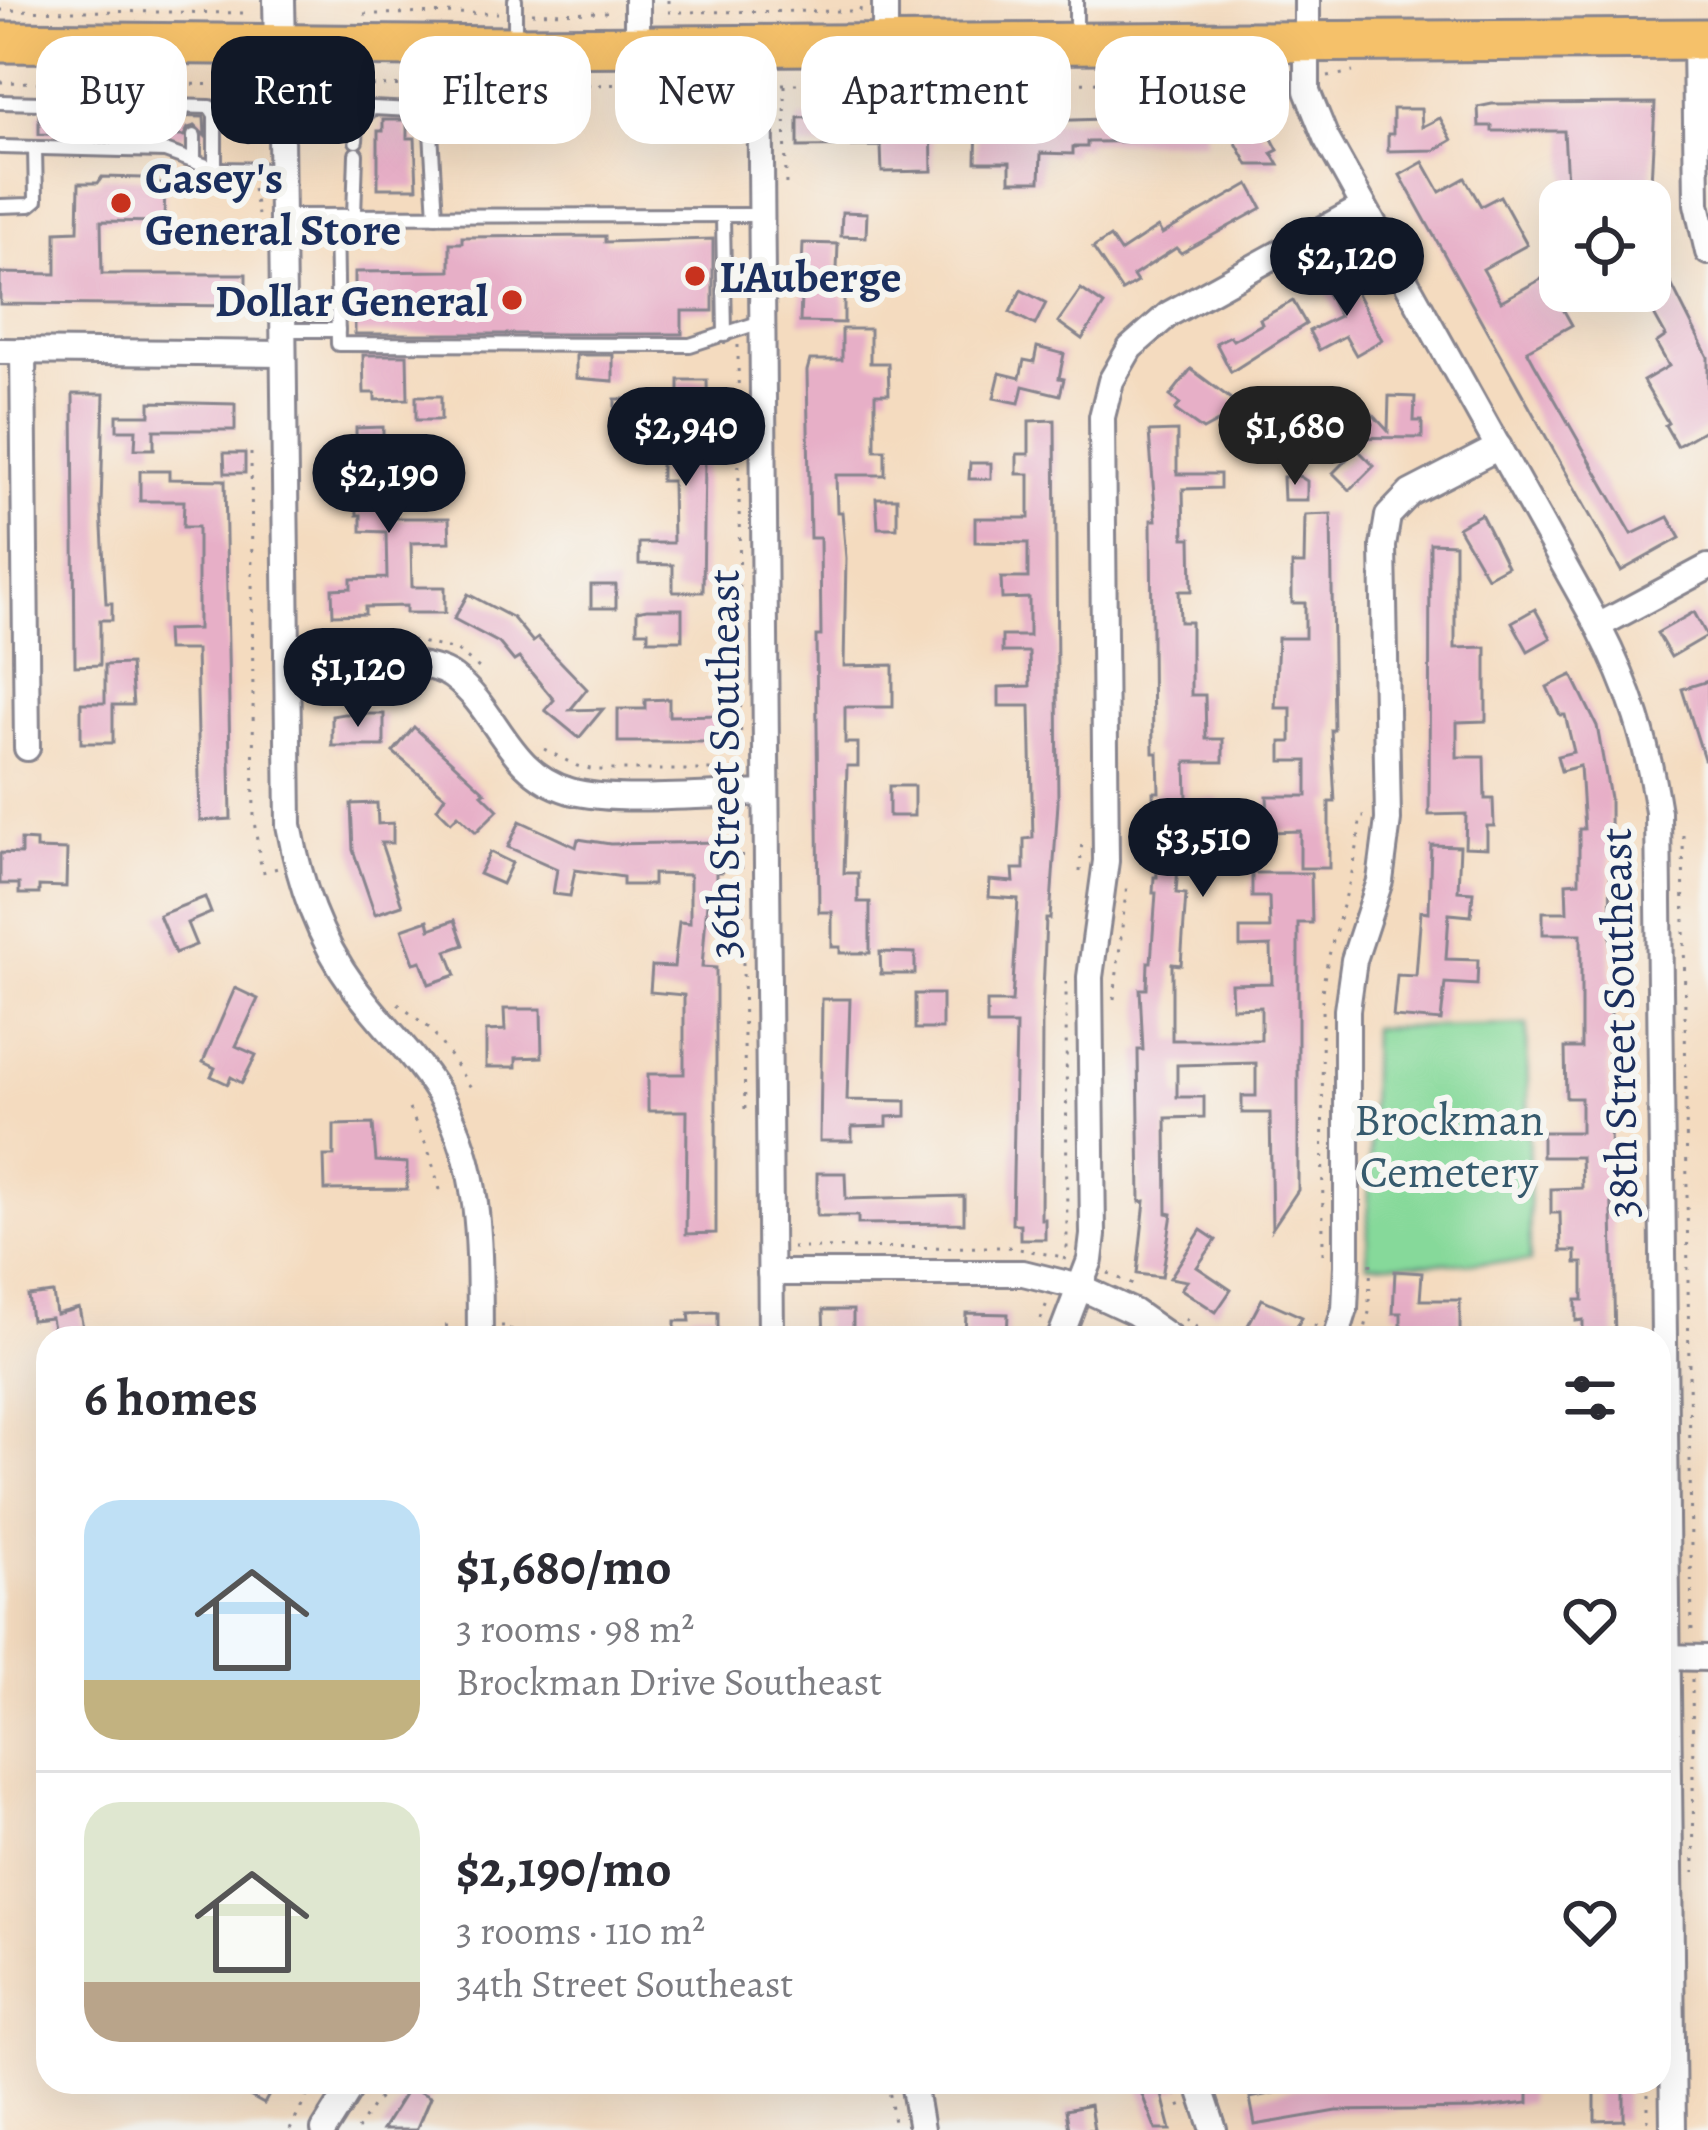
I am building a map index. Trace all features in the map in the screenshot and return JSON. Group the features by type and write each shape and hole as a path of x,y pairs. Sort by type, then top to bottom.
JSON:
{"main road":[{"path":"375,36 515,20 638,20 716,36"},
{"path":"1071,43 1701,39"},
{"path":"0,42 211,46"}],"street":[{"path":"280,0 280,36"},
{"path":"885,0 885,36"},
{"name":"38th Street Southeast","path":"1307,0 1307,91 1326,138 1598,626 1629,686 1648,748 1658,812 1662,1326"},
{"path":"1701,39 1696,204 1708,252"},
{"path":"281,144 290,825 301,884 322,936 354,988 408,1047 446,1106 469,1165 479,1239 480,1326"},
{"name":"36th Street Southeast","path":"760,144 771,1326"},
{"path":"1052,1326 1080,1287 1093,1235 1090,977 1106,861 1102,417 1112,381 1130,348 1168,314 1363,207"},
{"path":"27,748 11,351 283,342"},
{"path":"1340,1326 1347,1265 1347,1010 1354,960 1379,881 1388,820 1383,545 1388,516 1410,493 1499,447"},
{"path":"1598,626 1708,568"},
{"path":"289,664 419,664 451,675 477,702 507,748 531,771 570,791 765,794"},
{"path":"770,1273 1023,1273 1080,1287 1154,1326"},
{"name":"38th Street Southeast","path":"1671,2025 1673,2130"},
{"path":"325,2130 347,2094"},
{"path":"915,2094 921,2130"},
{"path":"1202,2094 1214,2130"}],"lane":[{"path":"1076,0 1076,43"},
{"path":"0,102 89,108 210,107 215,115 215,169"},
{"path":"354,217 358,124 372,109 412,110 431,132 436,217"},
{"path":"0,147 124,143 144,151 180,154 215,169 281,170"},
{"path":"144,144 144,151"},
{"path":"171,144 180,154"},
{"path":"180,154 184,144"},
{"path":"0,206 30,206 36,200 35,148"},
{"path":"282,217 760,215"},
{"path":"723,216 725,335"},
{"path":"336,217 338,344 690,345 761,322"},
{"path":"283,342 338,330"}],"path":[{"path":"0,10 246,15 246,0"},
{"path":"668,0 668,12"},
{"path":"356,14 638,20 668,12 860,11 861,0"},
{"path":"786,190 783,84 1290,80"},
{"path":"0,82 211,85"},
{"path":"375,86 615,85"},
{"path":"251,453 254,821 262,872"},
{"path":"397,640 456,650 490,679"},
{"path":"544,749 596,770 741,770"},
{"path":"741,807 745,1132"},
{"path":"1682,835 1700,1651"},
{"path":"1113,1015 1128,876"},
{"path":"390,996 432,1030 474,1092"},
{"path":"409,1109 441,1193"},
{"path":"784,1248 987,1246 1072,1260"},
{"path":"1106,1283 1110,1274"},
{"path":"1050,1294 1050,1326"},
{"path":"290,2130 308,2094"},
{"path":"357,2130 384,2094"},
{"path":"890,2094 895,2130"},
{"path":"1176,2094 1184,2114"},
{"path":"1648,2094 1648,2130"}],"green space":[{"name":"Brockman Cemetery","path":"1527,1025 1530,1262 1367,1264 1372,1028"}],"building":[{"path":"1655,103 1651,180 1567,180 1564,131 1492,131 1492,126 1479,126 1478,107"},
{"path":"1393,109 1421,109 1422,127 1440,118 1452,140 1435,150 1388,151"},
{"path":"187,117 204,117 205,136 195,126 188,128"},
{"path":"798,118 801,144 932,144 932,171 882,172 881,146 798,147"},
{"path":"1095,119 1095,142 1073,147 1073,154 1041,153 1040,181 1010,181 1010,162 976,162 976,144 1071,144 1071,120"},
{"path":"383,120 399,120 399,144 415,144 417,188 378,188 378,131 383,131"},
{"path":"1237,144 1275,144 1278,150 1272,153 1279,165 1248,165"},
{"path":"1423,162 1440,192 1465,178 1481,206 1500,196 1527,245 1483,269 1501,301 1539,280 1539,312 1565,312 1572,325 1527,350 1632,534 1668,517 1680,538 1621,571 1400,175"},
{"path":"102,177 165,184 164,222 101,221 102,274 246,274 246,306 0,304 0,273 56,274 56,232 78,231 79,183 98,183"},
{"path":"1249,184 1262,208 1181,253 1176,248 1133,276 1137,282 1122,291 1093,248 1110,237 1120,252 1158,227 1162,234"},
{"path":"842,212 867,213 866,237 841,236"},
{"path":"605,236 605,242 713,239 713,311 682,311 682,334 355,334 355,272 450,271 450,243 462,243 462,237"},
{"path":"803,243 838,244 836,295 844,295 844,323 800,322"},
{"path":"1346,273 1382,340 1356,355 1345,336 1319,350 1309,331 1339,316 1323,286"},
{"path":"1671,284 1708,357 1708,428 1677,446 1643,381 1669,366 1656,343 1666,336 1653,312 1671,312"},
{"path":"1081,289 1104,305 1082,339 1058,322"},
{"path":"1021,290 1046,303 1035,325 1010,312"},
{"path":"1293,301 1306,324 1231,372 1216,343 1230,336 1233,340"},
{"path":"842,329 870,329 870,363 888,363 889,394 875,394 875,450 885,450 885,475 836,475 846,558 844,666 893,665 893,707 845,707 845,743 858,743 858,766 847,766 844,873 858,873 858,902 870,902 870,953 840,953 840,947 832,947 832,912 819,912 816,636 821,636 820,538 810,538 807,371 810,360 842,360"},
{"path":"1037,347 1064,354 1060,395 1023,386 1019,403 994,398 1000,373 1020,378 1024,360 1034,362"},
{"path":"363,355 407,355 408,399 375,400 375,393 364,393"},
{"path":"576,355 613,355 613,381 576,378"},
{"path":"1191,369 1243,408 1203,430 1175,410 1180,404 1170,396"},
{"path":"679,380 707,380 708,437 723,438 723,459 705,462 703,592 673,592 673,565 639,564 639,543 673,543 672,481 661,481 661,433 679,433"},
{"path":"73,394 104,394 101,508 106,603 112,603 112,620 100,620 100,665 75,666"},
{"path":"416,396 441,396 441,420 416,420"},
{"path":"1389,396 1415,397 1414,421 1422,421 1422,438 1334,437 1367,408 1388,431"},
{"path":"615,399 643,399 643,426 615,426"},
{"path":"150,402 235,404 235,430 154,430 154,449 135,449 136,430 117,430 117,415 150,415"},
{"path":"1055,420 1058,803 1042,1017 1041,1219 1045,1219 1045,1239 1020,1239 1020,1224 1012,1224 1016,1025 987,1025 987,1002 1012,1002 1018,899 989,897 990,880 1014,882 1013,869 1024,869 1024,839 1033,838 1030,706 999,706 999,687 1030,686 1029,652 1002,652 1002,636 1029,636 1029,598 1002,599 1001,578 1028,578 1028,543 975,542 975,518 1029,518 1029,474 1017,474 1017,454 1029,454 1029,421"},
{"path":"383,427 383,443 406,443 406,460 392,460 388,518 449,518 450,542 411,543 412,587 445,587 445,613 406,613 406,606 365,607 365,614 333,615 332,589 351,588 351,579 387,578 386,532 361,531 361,515 357,515 356,428"},
{"path":"1177,431 1177,474 1220,474 1220,488 1183,489 1184,538 1191,538 1192,591 1179,591 1180,622 1191,622 1191,695 1205,695 1206,739 1223,739 1223,762 1186,762 1187,799 1218,799 1218,817 1184,818 1185,853 1179,854 1176,893 1186,894 1181,965 1172,964 1172,1040 1261,1040 1261,1007 1232,1008 1231,984 1272,983 1271,946 1240,947 1240,929 1270,929 1269,897 1252,897 1252,873 1311,873 1312,923 1298,923 1298,1190 1272,1229 1270,1113 1242,1113 1242,1096 1256,1096 1256,1063 1177,1065 1177,1097 1204,1097 1204,1117 1166,1118 1167,1213 1172,1214 1162,1277 1137,1274 1145,1201 1140,1202 1138,1050 1143,1050 1140,989 1147,989 1157,877 1153,792 1159,792 1158,753 1153,753 1151,520 1156,520 1149,432"},
{"path":"1357,449 1374,466 1350,490 1333,473"},
{"path":"224,453 245,453 245,473 225,473"},
{"path":"970,463 991,463 991,479 969,479"},
{"path":"140,471 169,471 169,479 225,480 231,819 200,821 196,650 167,650 166,630 198,629 198,527 183,527 184,501 140,501"},
{"path":"1299,476 1307,481 1307,500 1284,500 1283,477"},
{"path":"876,498 897,498 897,528 878,528"},
{"path":"1331,514 1335,802 1329,802 1329,868 1300,868 1300,831 1270,832 1268,816 1267,796 1307,796 1307,761 1281,761 1281,742 1291,742 1291,708 1275,708 1278,638 1305,638 1305,603 1292,603 1292,564 1304,564 1305,515"},
{"path":"1481,514 1507,566 1487,577 1458,527"},
{"path":"1430,543 1455,544 1455,648 1486,647 1486,721 1457,722 1457,757 1484,757 1485,799 1493,799 1494,826 1487,826 1487,848 1465,847 1466,814 1429,815"},
{"path":"591,585 616,585 616,608 591,608"},
{"path":"468,594 513,618 587,689 570,710 603,709 579,738 545,710 554,700 519,658 514,661 499,643 454,619"},
{"path":"682,609 682,640 648,640 648,631 637,631 637,611"},
{"path":"1535,609 1551,638 1528,651 1512,622"},
{"path":"1694,612 1707,636 1671,657 1657,633"},
{"path":"130,664 133,705 113,705 113,743 81,743 81,703 105,703 105,665"},
{"path":"1572,675 1597,726 1610,798 1608,1045 1615,1326 1583,1326 1583,1320 1576,1321 1576,1300 1583,1300 1583,1263 1576,1263 1576,1251 1561,1251 1560,1213 1551,1213 1551,1189 1582,1188 1581,1157 1542,1157 1542,1132 1581,1132 1581,1098 1566,1098 1565,1048 1581,1048 1581,934 1543,934 1543,912 1567,912 1566,883 1579,882 1579,829 1584,829 1580,766 1561,771 1557,756 1574,752 1565,715 1560,715 1547,687"},
{"path":"1708,681 1708,759 1704,759 1682,689"},
{"path":"669,699 669,716 725,715 725,742 618,742 618,709 645,709 645,700"},
{"path":"384,714 384,746 332,746 332,716"},
{"path":"414,727 485,792 482,794 498,810 476,832 458,815 451,822 437,808 445,796 393,752"},
{"path":"889,786 914,786 914,816 889,816"},
{"path":"377,803 378,824 393,823 393,843 381,843 402,905 375,914 353,850 351,804"},
{"path":"520,821 576,847 578,839 610,844 722,842 716,903 707,903 702,967 716,968 716,1233 686,1234 687,1111 648,1111 648,1074 684,1074 684,995 650,992 652,966 674,967 679,922 690,923 690,875 653,874 653,885 623,885 623,877 575,870 570,896 553,894 557,869 508,847"},
{"path":"21,840 36,841 36,849 67,850 66,887 39,886 39,894 19,894 19,884 0,884 0,853 21,854"},
{"path":"1431,845 1460,846 1458,891 1473,892 1471,916 1449,914 1446,959 1478,960 1477,985 1445,983 1441,1021 1393,1017 1397,975 1416,976 1421,911 1429,912"},
{"path":"490,852 512,863 502,884 479,874"},
{"path":"205,897 211,913 187,923 196,945 175,953 159,915"},
{"path":"428,920 430,929 455,920 464,945 447,951 456,975 429,984 421,961 414,963 402,929"},
{"path":"880,952 915,953 915,974 881,974"},
{"path":"235,988 258,999 236,1046 256,1055 242,1083 231,1077 228,1084 211,1076 215,1068 203,1062"},
{"path":"915,994 942,994 942,1029 915,1029"},
{"path":"822,999 850,999 847,1100 906,1101 906,1116 887,1117 887,1126 852,1127 852,1141 820,1141"},
{"path":"504,1009 541,1009 542,1057 516,1058 516,1067 486,1067 486,1031 505,1030"},
{"path":"373,1124 376,1161 407,1163 407,1189 325,1190 324,1156 334,1156 334,1125"},
{"path":"817,1173 845,1173 846,1199 964,1196 964,1223 858,1224 858,1216 817,1216"},
{"path":"1201,1230 1216,1240 1197,1267 1231,1290 1216,1312 1181,1289 1187,1281 1170,1278"},
{"path":"1395,1271 1422,1273 1420,1300 1460,1300 1460,1326 1401,1326 1401,1313 1393,1313"},
{"path":"53,1293 56,1314 79,1308 83,1326 53,1326 51,1318 31,1320 28,1296"},
{"path":"1262,1299 1302,1317 1297,1326 1248,1326"},
{"path":"823,1310 853,1310 853,1326 824,1326"},
{"path":"718,1312 718,1326 675,1326 675,1321 690,1321 689,1313"},
{"path":"966,1313 1008,1314 1008,1326 965,1326"},
{"path":"246,2094 269,2094 264,2104"},
{"path":"405,2094 430,2097 416,2130 382,2130"},
{"path":"1142,2094 1164,2094 1171,2130 1156,2130"},
{"path":"1269,2094 1528,2094 1528,2103 1474,2109 1337,2111 1255,2125 1250,2098"},
{"path":"1595,2094 1624,2094 1624,2120 1595,2121"},
{"path":"1090,2105 1094,2130 1069,2130 1066,2110"}],"place":[{"name":"Casey's General Store","path":"121,203"},
{"name":"L'Auberge","path":"695,276"},
{"name":"Dollar General","path":"512,300"}]}
